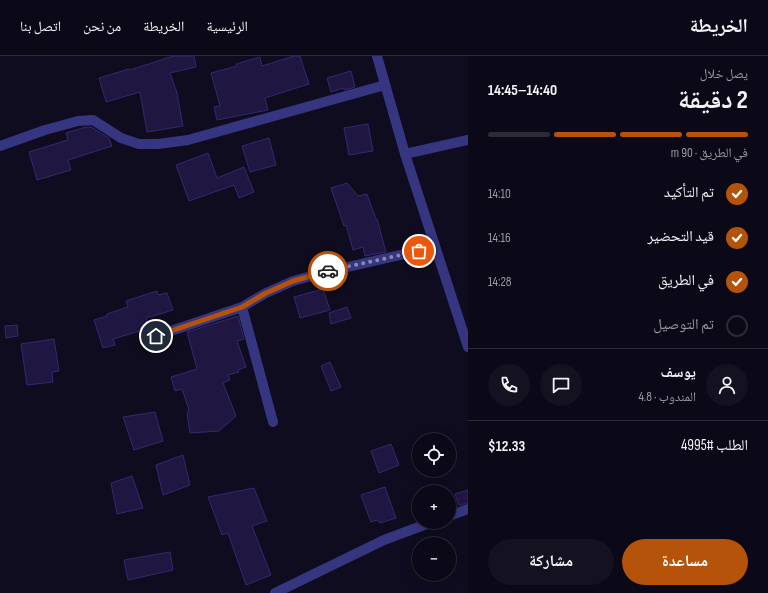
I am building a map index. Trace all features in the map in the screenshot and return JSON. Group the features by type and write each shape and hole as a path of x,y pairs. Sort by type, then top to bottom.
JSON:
{"street":[{"path":"377,56 405,154 468,347"},
{"path":"0,146 45,130 78,121 93,120 121,138 139,144 158,144 188,140 385,85"},
{"path":"405,154 468,140"},
{"path":"156,336 242,307 266,293 293,281 326,272 435,248"},
{"path":"242,307 273,422"},
{"path":"456,513 468,509"},
{"path":"275,593 384,540 413,529"}],"building":[{"path":"173,56 194,56 196,67 170,73 177,93 183,126 147,132 140,92 106,102 99,78"},
{"path":"294,56 300,56 309,84 265,98 268,110 217,120 214,107 220,106 211,73 237,66 236,64 260,57 262,66"},
{"path":"351,71 355,87 344,90 344,88 331,92 327,78"},
{"path":"368,124 373,151 349,155 344,128"},
{"path":"91,127 109,138 112,146 68,160 71,170 37,180 29,152 68,140 66,133"},
{"path":"269,138 276,165 250,172 242,146"},
{"path":"208,153 217,178 244,167 254,192 239,198 234,185 189,201 176,165"},
{"path":"347,183 358,196 367,194 377,219 386,252 365,256 363,247 353,250 346,225 344,226 331,188"},
{"path":"323,289 330,310 300,318 294,297"},
{"path":"157,291 158,295 167,293 173,310 146,318 149,328 113,339 115,345 103,348 94,320 128,307 126,301"},
{"path":"347,307 351,318 331,324 329,313"},
{"path":"238,316 244,339 237,341 246,367 238,370 239,372 228,375 230,380 223,383 236,416 219,431 190,433 187,413 189,410 182,389 175,391 171,377 197,369 187,332"},
{"path":"17,325 18,336 6,338 5,326"},
{"path":"54,339 59,371 52,372 53,382 27,385 21,344"},
{"path":"330,362 341,387 331,391 321,366"},
{"path":"155,412 163,441 134,450 123,417"},
{"path":"391,444 399,465 379,473 371,451"},
{"path":"183,455 190,485 163,495 156,465"},
{"path":"132,476 143,508 117,514 111,483"},
{"path":"385,487 396,518 380,523 377,520 371,522 361,495"},
{"path":"254,488 267,521 252,526 271,575 246,585 228,533 222,535 208,497"},
{"path":"468,490 468,503 459,505 456,494"},
{"path":"170,552 173,570 128,580 124,560"}],"way so far":[{"path":"328,271 419,251"}],"route":[{"path":"156,336 242,307 266,293 293,281 328,271"}]}
